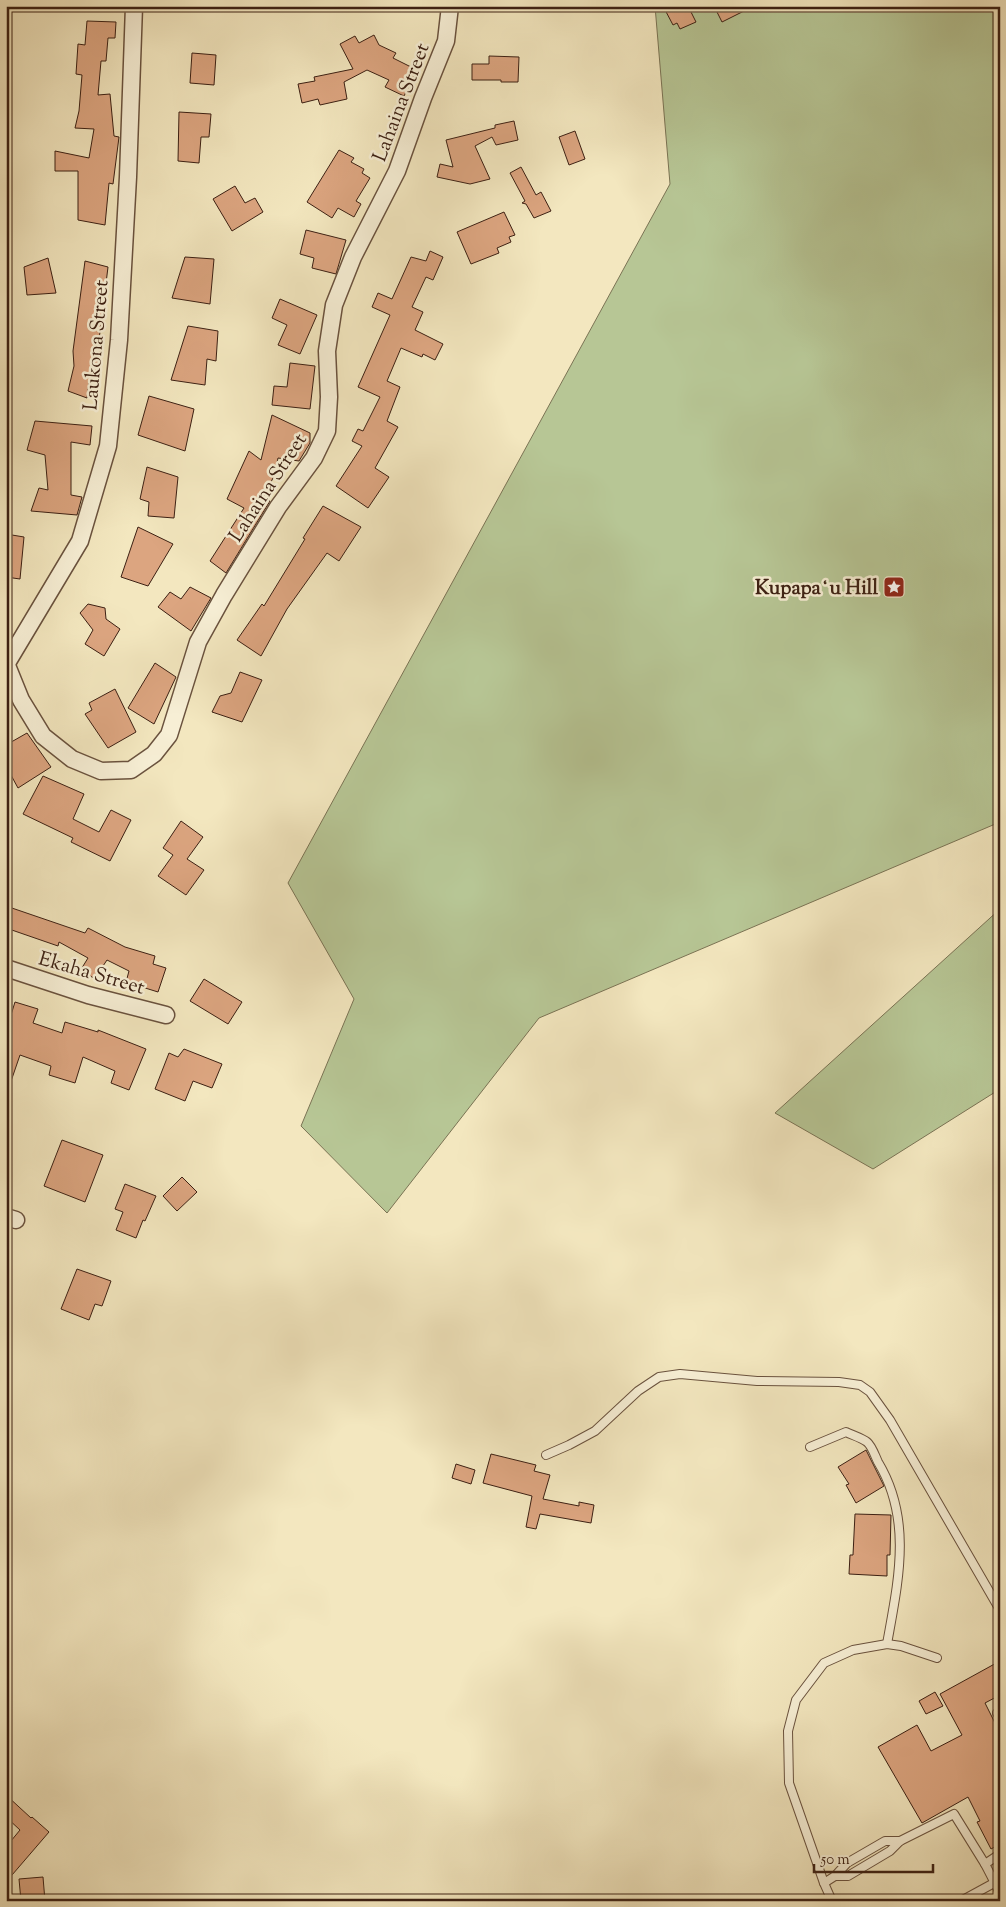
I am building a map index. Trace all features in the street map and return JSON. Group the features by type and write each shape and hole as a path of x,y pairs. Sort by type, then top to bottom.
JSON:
{"street":[{"name":"Laukona Street","path":"7,663 80,541 89,516 108,446 119,340 128,177 134,6"},
{"name":"Lahaina Street","path":"7,663 21,700 43,736 72,759 101,771 131,770 154,754 169,735 198,642 278,507 314,458 328,431 327,351 334,305 353,257 397,171 446,41 450,6"},
{"name":"Ekaha Street","path":"6,968 88,995 166,1015"}],"lane":[{"path":"546,1455 595,1431 638,1391 659,1377 680,1374 757,1381 839,1382 860,1385 870,1392 890,1420 1000,1610"},
{"path":"810,1447 846,1432 867,1442 886,1474 895,1503 900,1534 900,1570 887,1644"},
{"path":"832,1901 789,1783 788,1731 796,1700 824,1663 853,1650 887,1644 901,1646 937,1658"},
{"path":"824,1883 836,1876 847,1863 885,1841 900,1841 954,1814 985,1864 1000,1893"},
{"path":"985,1864 1000,1854"},
{"path":"961,1901 994,1883"}],"green space":[{"path":"655,6 1000,6 1000,822 539,1018 387,1213 301,1126 354,999 288,883 670,184"},
{"path":"1000,909 1000,1089 873,1169 775,1113"}],"building":[{"path":"663,6 688,6 696,22 680,29 677,23 673,25"},
{"path":"714,6 754,6 722,22"},
{"path":"87,21 116,22 115,38 108,38 106,61 101,61 98,95 110,94 114,136 119,137 113,184 109,183 105,225 78,220 78,171 55,171 55,151 89,158 94,129 75,128 79,111 82,75 76,74 78,44 85,45"},
{"path":"374,35 379,45 396,53 393,58 417,70 404,96 385,87 389,80 367,70 344,82 347,99 320,105 318,99 302,103 298,84 315,81 314,77 353,69 340,44 355,36 359,43"},
{"path":"192,53 216,55 214,85 190,83"},
{"path":"489,56 519,57 518,82 472,80 472,64 489,64"},
{"path":"179,112 211,114 209,137 201,137 199,163 178,161"},
{"path":"514,121 518,140 496,145 492,137 475,146 490,179 470,184 437,177 440,164 453,167 446,140 495,128 495,125"},
{"path":"575,131 585,159 569,165 559,137"},
{"path":"339,150 354,158 351,162 364,169 362,173 370,178 356,201 361,204 354,217 338,208 332,218 307,202"},
{"path":"521,167 536,195 541,192 551,211 534,218 526,204 522,203 525,201 510,173"},
{"path":"235,186 245,203 255,198 263,212 232,231 213,199"},
{"path":"504,212 515,235 509,237 511,242 497,248 499,253 471,264 457,232"},
{"path":"306,230 346,240 336,274 312,268 314,258 300,254"},
{"path":"430,251 443,257 433,280 426,277 412,307 423,312 415,330 443,344 435,360 423,354 422,357 401,348 387,381 400,387 387,421 398,427 375,468 389,477 368,508 336,486 362,446 352,441 358,429 363,431 380,397 358,387 390,315 372,307 378,293 392,299 411,257 426,261"},
{"path":"185,257 214,259 210,304 172,298"},
{"path":"48,258 56,293 27,295 24,267"},
{"path":"85,261 108,267 99,340 104,342 95,376 90,374 87,398 68,391 74,366 73,351"},
{"path":"280,299 317,315 300,354 278,345 287,325 272,318"},
{"path":"188,326 218,331 216,361 207,359 205,385 171,380"},
{"path":"290,363 315,366 310,409 272,405 274,386 287,387"},
{"path":"149,396 194,409 185,451 138,435"},
{"path":"272,415 310,433 310,443 299,461 278,458 274,476 264,496 270,501 226,573 210,561 244,508 227,499 249,451 261,460"},
{"path":"35,421 92,426 90,445 71,442 71,495 82,497 77,515 31,511 39,488 48,490 45,455 27,450"},
{"path":"147,467 178,477 174,518 148,516 149,502 140,499"},
{"path":"323,506 361,527 339,561 327,553 287,609 261,656 237,640 262,604 264,606"},
{"path":"138,527 173,544 148,586 121,577"},
{"path":"6,534 24,537 20,579 6,577"},
{"path":"190,587 211,598 191,631 158,607 170,592 181,599"},
{"path":"88,604 105,608 106,619 120,629 104,656 85,644 93,630 80,613"},
{"path":"155,663 176,677 154,724 128,708"},
{"path":"240,672 262,680 242,722 212,712 220,696 231,693"},
{"path":"115,689 136,732 108,748 85,714 92,710 89,703"},
{"path":"27,733 51,767 18,788 6,766 6,745"},
{"path":"43,776 84,794 73,819 99,832 111,810 131,820 110,861 71,842 73,838 23,814"},
{"path":"181,821 203,837 187,859 204,870 186,895 158,876 173,855 163,848"},
{"path":"6,906 85,933 88,928 125,947 155,956 153,964 166,968 158,992 126,982 129,971 107,960 103,966 100,966 94,978 80,971 88,958 59,942 58,946 6,928"},
{"path":"204,979 242,1002 228,1024 190,1001"},
{"path":"15,1002 38,1009 33,1023 62,1033 65,1022 98,1032 98,1030 146,1049 129,1090 111,1083 115,1071 83,1057 75,1083 49,1075 51,1066 20,1055 8,1090 6,1089 6,1017 10,1018"},
{"path":"184,1049 222,1064 212,1088 193,1081 185,1101 155,1089 169,1053 178,1057"},
{"path":"62,1140 103,1155 85,1202 44,1186"},
{"path":"182,1177 197,1192 177,1211 163,1196"},
{"path":"125,1184 156,1196 136,1238 116,1230 123,1212 115,1209"},
{"path":"77,1269 111,1281 102,1306 95,1304 89,1320 61,1309"},
{"path":"866,1450 884,1486 856,1503 846,1485 849,1484 838,1467"},
{"path":"491,1454 536,1465 534,1471 550,1475 543,1499 579,1506 579,1502 594,1505 591,1523 540,1514 536,1529 526,1527 532,1496 483,1483"},
{"path":"456,1464 475,1470 471,1484 452,1478"},
{"path":"855,1514 891,1515 890,1555 887,1555 887,1576 849,1574 850,1555 853,1555"},
{"path":"1000,1661 1000,1695 985,1703 1000,1733 1000,1844 991,1849 977,1822 980,1821 968,1797 922,1823 878,1747 917,1725 931,1751 962,1735 940,1694"},
{"path":"935,1692 943,1706 926,1714 919,1701"},
{"path":"6,1795 49,1832 6,1882 6,1847 20,1830 6,1817"},
{"path":"43,1877 45,1901 21,1901 19,1879"}],"place":[{"name":"Kupapaʻu Hill","path":"894,587"}]}
